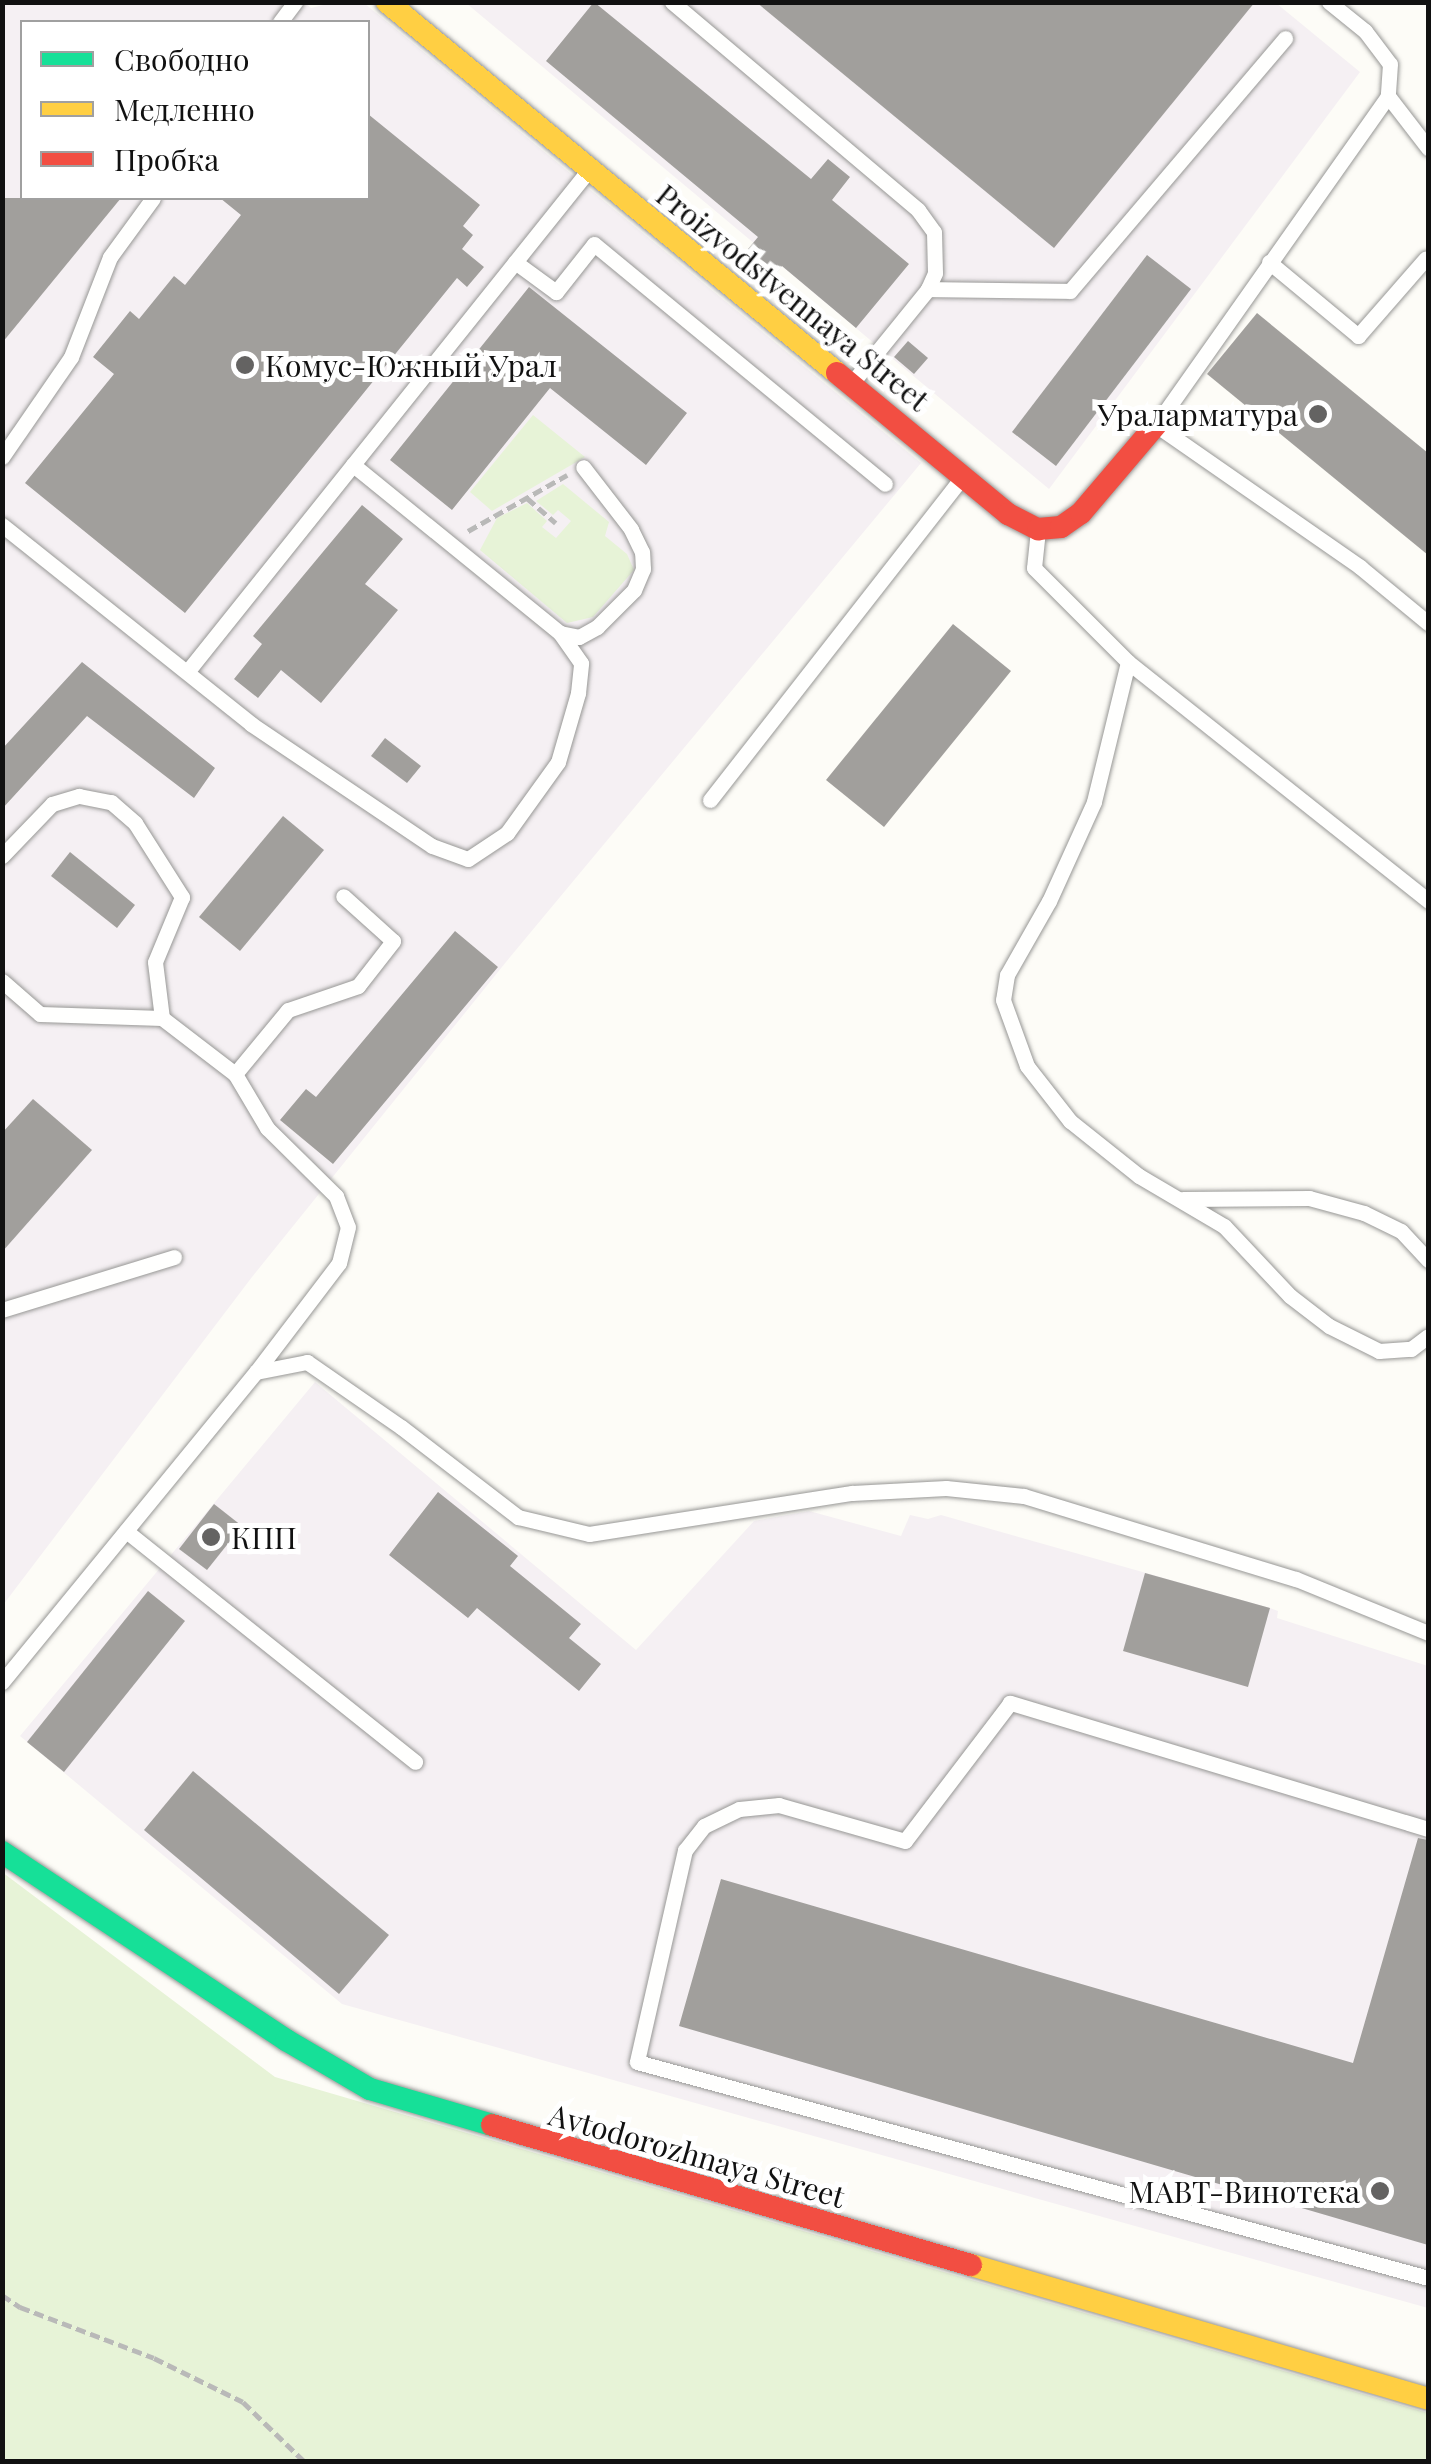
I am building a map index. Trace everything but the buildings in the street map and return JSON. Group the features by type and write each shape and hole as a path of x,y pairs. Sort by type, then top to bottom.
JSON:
{"street":[{"name":"Proizvodstvennaya Street","path":"387,2 1008,514 1038,528"},
{"path":"1038,528 1062,527 1081,513 1156,425"},
{"name":"Avtodorozhnaya Street","path":"2,1852 286,2040 370,2089 1428,2398"}],"lane":[{"path":"672,2 918,210 934,232 938,250 928,289 852,382"},
{"path":"1328,2 1365,31 1390,64 1388,96 1156,425 1360,567 1428,623"},
{"path":"928,289 1070,291 1285,38"},
{"path":"1388,96 1428,148"},
{"path":"187,672 590,168"},
{"path":"2,457 71,357 110,257 152,200"},
{"path":"515,262 556,292 594,244 884,484"},
{"path":"1269,262 1358,336 1426,258"},
{"path":"2,525 251,724 432,846 468,859 506,833 558,762 578,693 582,663 560,634 352,465"},
{"path":"560,634 580,636 597,628 634,590 643,569 642,552 631,530 583,466"},
{"path":"710,800 963,476"},
{"path":"1038,528 1034,568 1128,662 1428,901"},
{"path":"1128,662 1094,802 1050,901 1007,975 1003,1000 1027,1066 1070,1121 1139,1176 1183,1198 1224,1226 1290,1296 1329,1326 1379,1352 1410,1348 1428,1336"},
{"path":"2,856 52,804 79,796 111,802 135,823 182,897 154,962 162,1018"},
{"path":"235,1074 288,1010 358,986 393,942 344,896"},
{"path":"2,981 40,1014 162,1018 235,1074 266,1128 336,1196 348,1228 339,1263 256,1372 2,1682"},
{"path":"1183,1198 1309,1198 1364,1213 1388,1225 1428,1260"},
{"path":"2,1310 174,1257"},
{"path":"256,1372 308,1362 401,1426 518,1517 589,1534 852,1493 946,1488 1024,1496 1296,1579 1428,1634"},
{"path":"126,1531 415,1762"},
{"path":"1428,1829 1010,1703 905,1841 779,1805 739,1809 704,1826 685,1850 637,2062 1428,2278"}],"path":[{"path":"448,542 583,466"},
{"path":"527,498 556,523"},
{"path":"2,2295 20,2307 154,2358 242,2402 305,2462"}],"shaded area":[{"path":"304,2 311,8 331,3 364,3 921,463 506,962 252,1277 3,1605 3,3"},
{"path":"466,3 1276,3 1360,72 1049,489"},
{"path":"315,1382 636,1650 754,1521 809,1511 901,1536 910,1515 928,1519 941,1515 1270,1608 1278,1611 1277,1618 1428,1666 1428,2308 342,2004 20,1736"}],"green space":[{"path":"533,415 585,457 492,511 470,492"},
{"path":"563,484 609,522 605,536 627,554 634,570 593,617 567,623 480,550 497,518 527,503 547,521 542,527 556,538 571,521 558,510 553,515 536,501"},
{"path":"2,1872 275,2077 1428,2413 1428,2461 3,2461"}],"traffic: fast":[{"path":"2,1852 286,2040 370,2089 492,2125"}],"traffic: slow":[{"path":"387,2 837,373"},
{"path":"971,2265 1428,2399"}],"traffic: jam":[{"path":"837,373 1008,514 1038,529 1061,527 1081,513 1156,425"},
{"path":"492,2125 971,2265"}],"place":[{"name":"Комус-Южный Урал","path":"245,365"},
{"name":"Ураларматура","path":"1318,414"},
{"name":"КПП","path":"211,1537"},
{"name":"МАВТ-Винотека","path":"1380,2191"}]}
